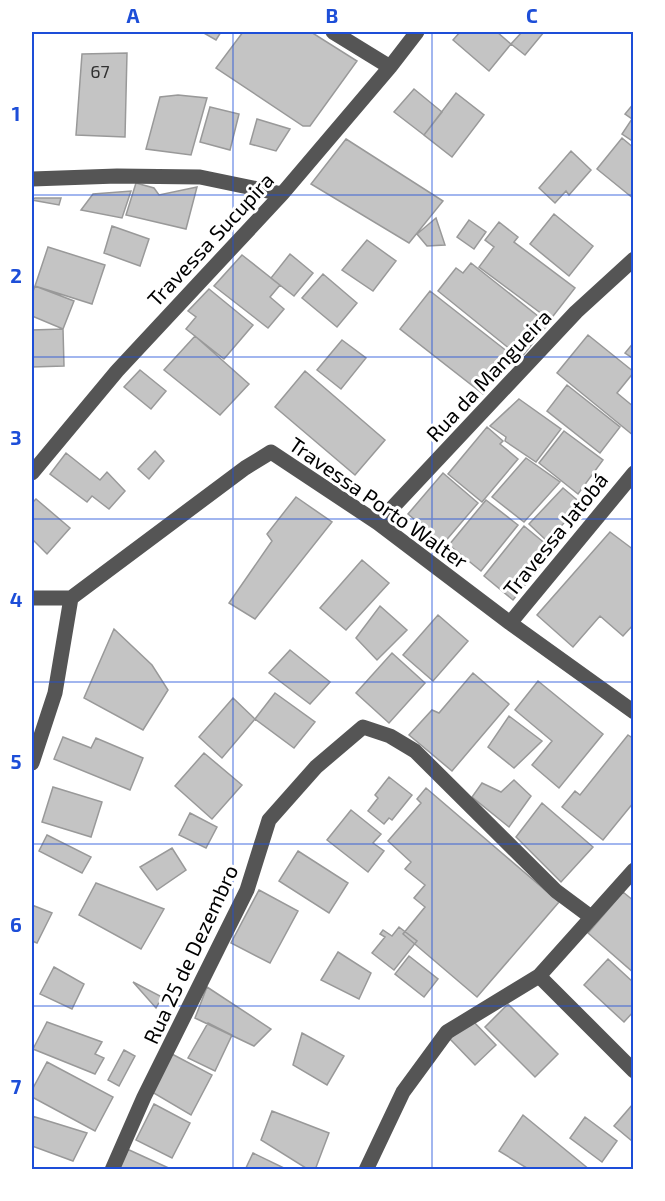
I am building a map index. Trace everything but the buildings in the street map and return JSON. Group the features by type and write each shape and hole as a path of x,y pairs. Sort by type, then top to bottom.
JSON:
{"street":[{"path":"333,32 390,67"},
{"name":"Travessa Sucupira","path":"32,473 117,371 282,194 417,32"},
{"path":"32,179 117,176 200,177 282,194"},
{"name":"Rua da Mangueira","path":"378,523 576,312 633,259"},
{"name":"Travessa Porto Walter","path":"71,598 245,468 271,452 378,523 633,712"},
{"name":"Travessa Jatobá","path":"510,623 633,473"},
{"path":"32,598 71,598 55,693 32,763"},
{"name":"Rua 25 de Dezembro","path":"112,1170 144,1097 247,890 269,820 316,767 363,727 390,736 415,751 556,891 591,917"},
{"path":"366,1170 404,1092 447,1032 539,976 633,870"},
{"path":"539,976 633,1071"}]}
